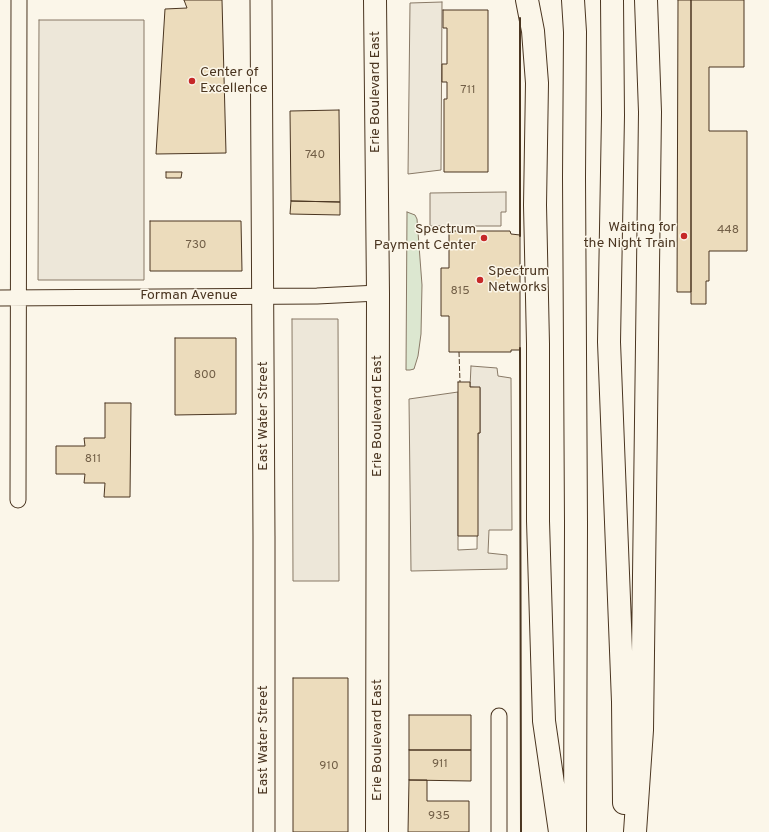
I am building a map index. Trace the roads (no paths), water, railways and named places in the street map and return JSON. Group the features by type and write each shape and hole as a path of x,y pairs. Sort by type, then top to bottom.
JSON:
{"main road":[{"name":"Erie Boulevard East","path":"375,0 378,294 377,832"},
{"path":"527,0 533,31 537,83 536,205 538,521 544,721 560,832"},
{"path":"573,0 575,32 575,832"},
{"path":"612,0 613,115 609,342 623,702 624,832"},
{"path":"635,832 642,730 650,112 646,0"},
{"path":"650,112 657,45 659,0"}],"street":[{"path":"18,500 19,0"},
{"name":"East Water Street","path":"261,0 264,832"},
{"name":"Forman Avenue","path":"0,298 378,294"},
{"path":"499,716 499,832"}],"place":[{"name":"Center of Excellence","path":"192,81"},
{"name":"Waiting for the Night Train","path":"684,236"},
{"name":"Spectrum Payment Center","path":"484,238"},
{"name":"Spectrum Networks","path":"480,280"}]}
